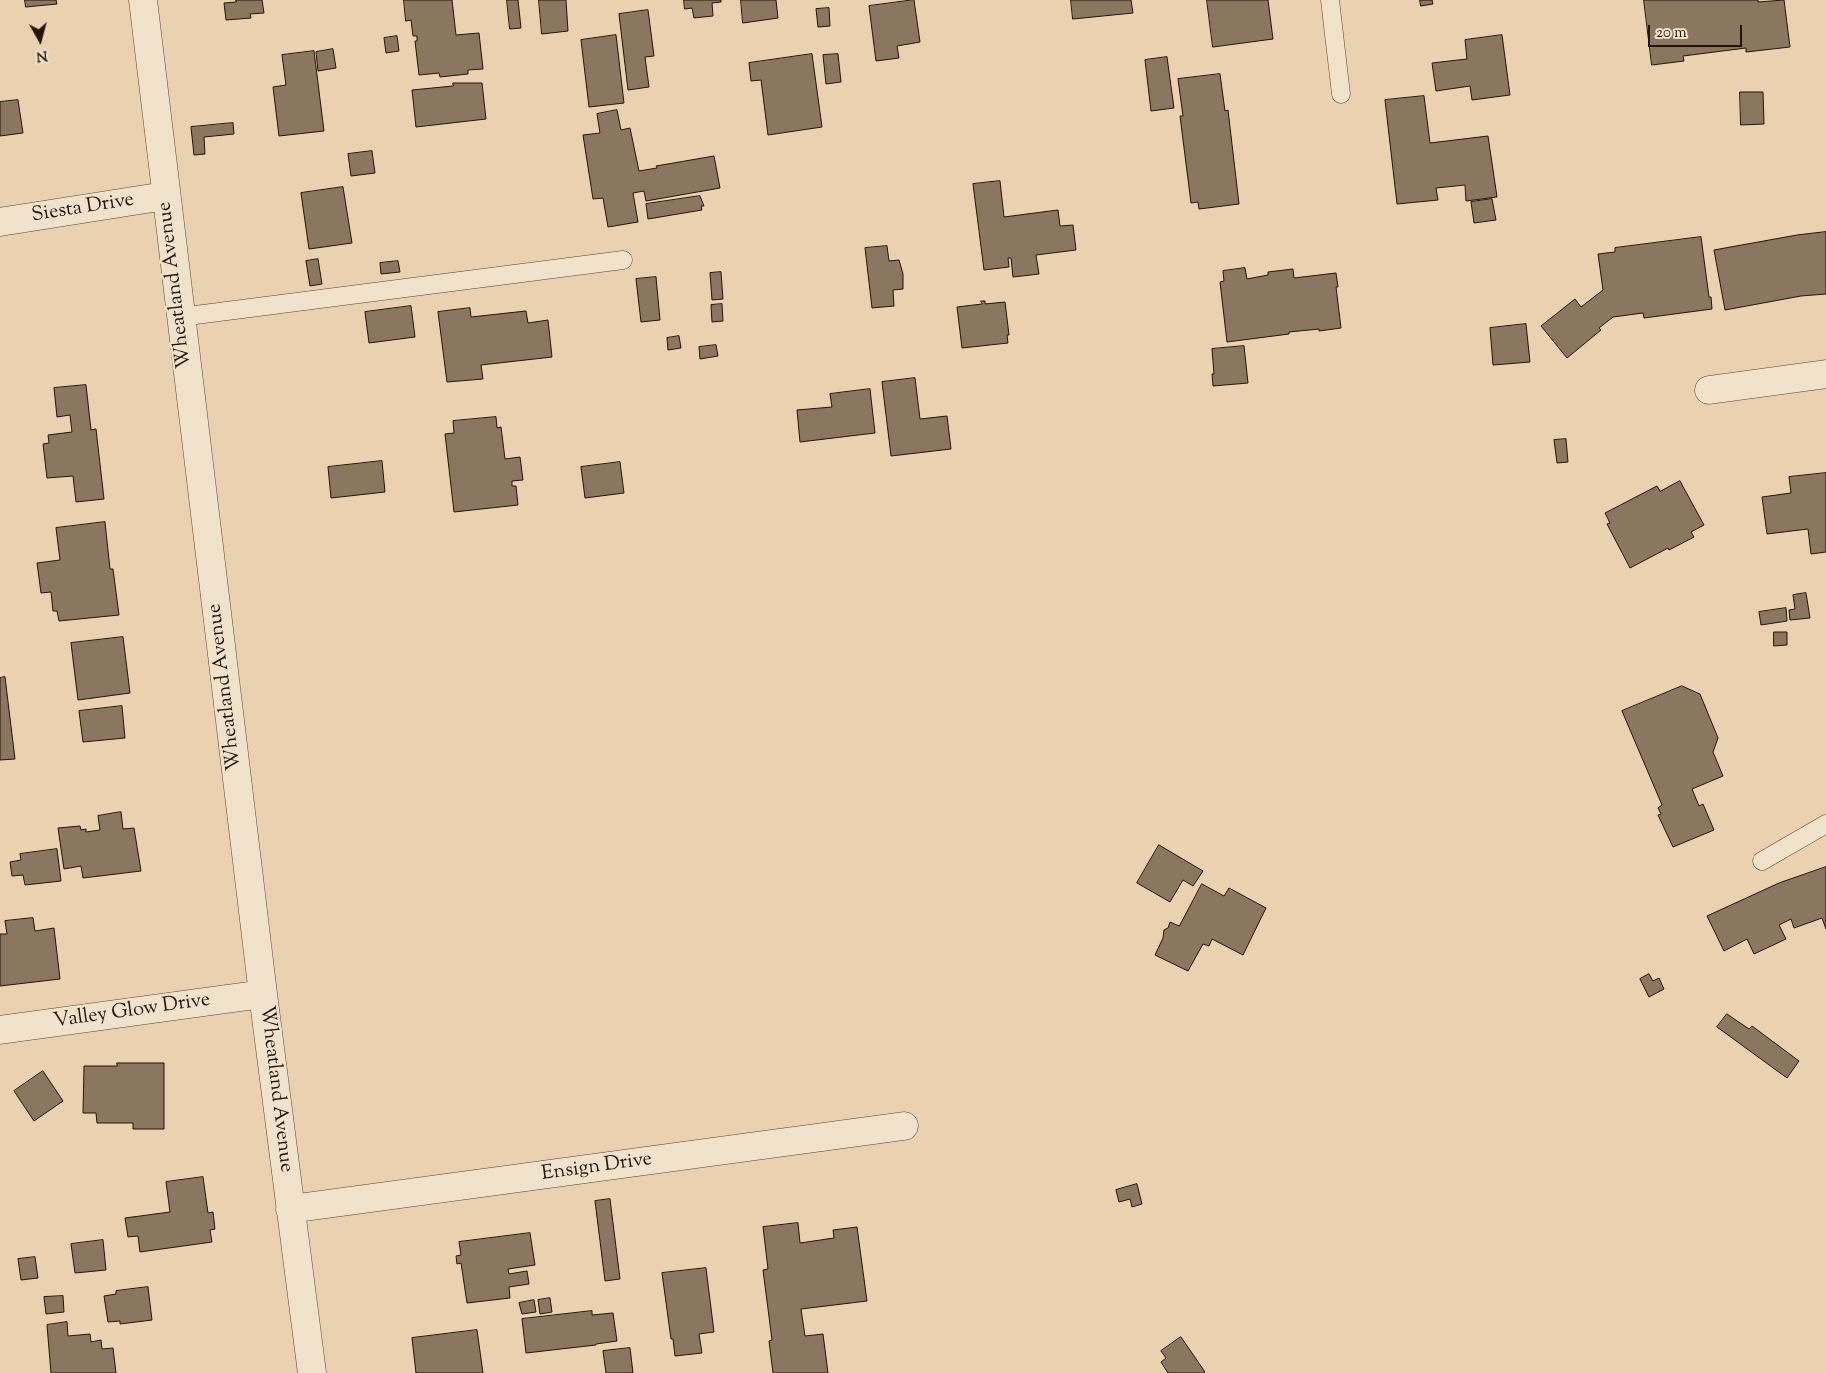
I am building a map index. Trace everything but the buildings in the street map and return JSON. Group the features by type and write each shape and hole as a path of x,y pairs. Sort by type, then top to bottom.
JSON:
{"street":[{"name":"Wheatland Avenue","path":"142,0 263,994 312,1373"},
{"name":"Siesta Drive","path":"0,222 165,196"},
{"path":"1709,390 1826,374"},
{"name":"Valley Glow Drive","path":"0,1030 263,994"},
{"name":"Ensign Drive","path":"290,1209 904,1126"}],"lane":[{"path":"1330,0 1341,94"},
{"path":"180,317 623,260"},
{"path":"1762,861 1826,824"}]}
